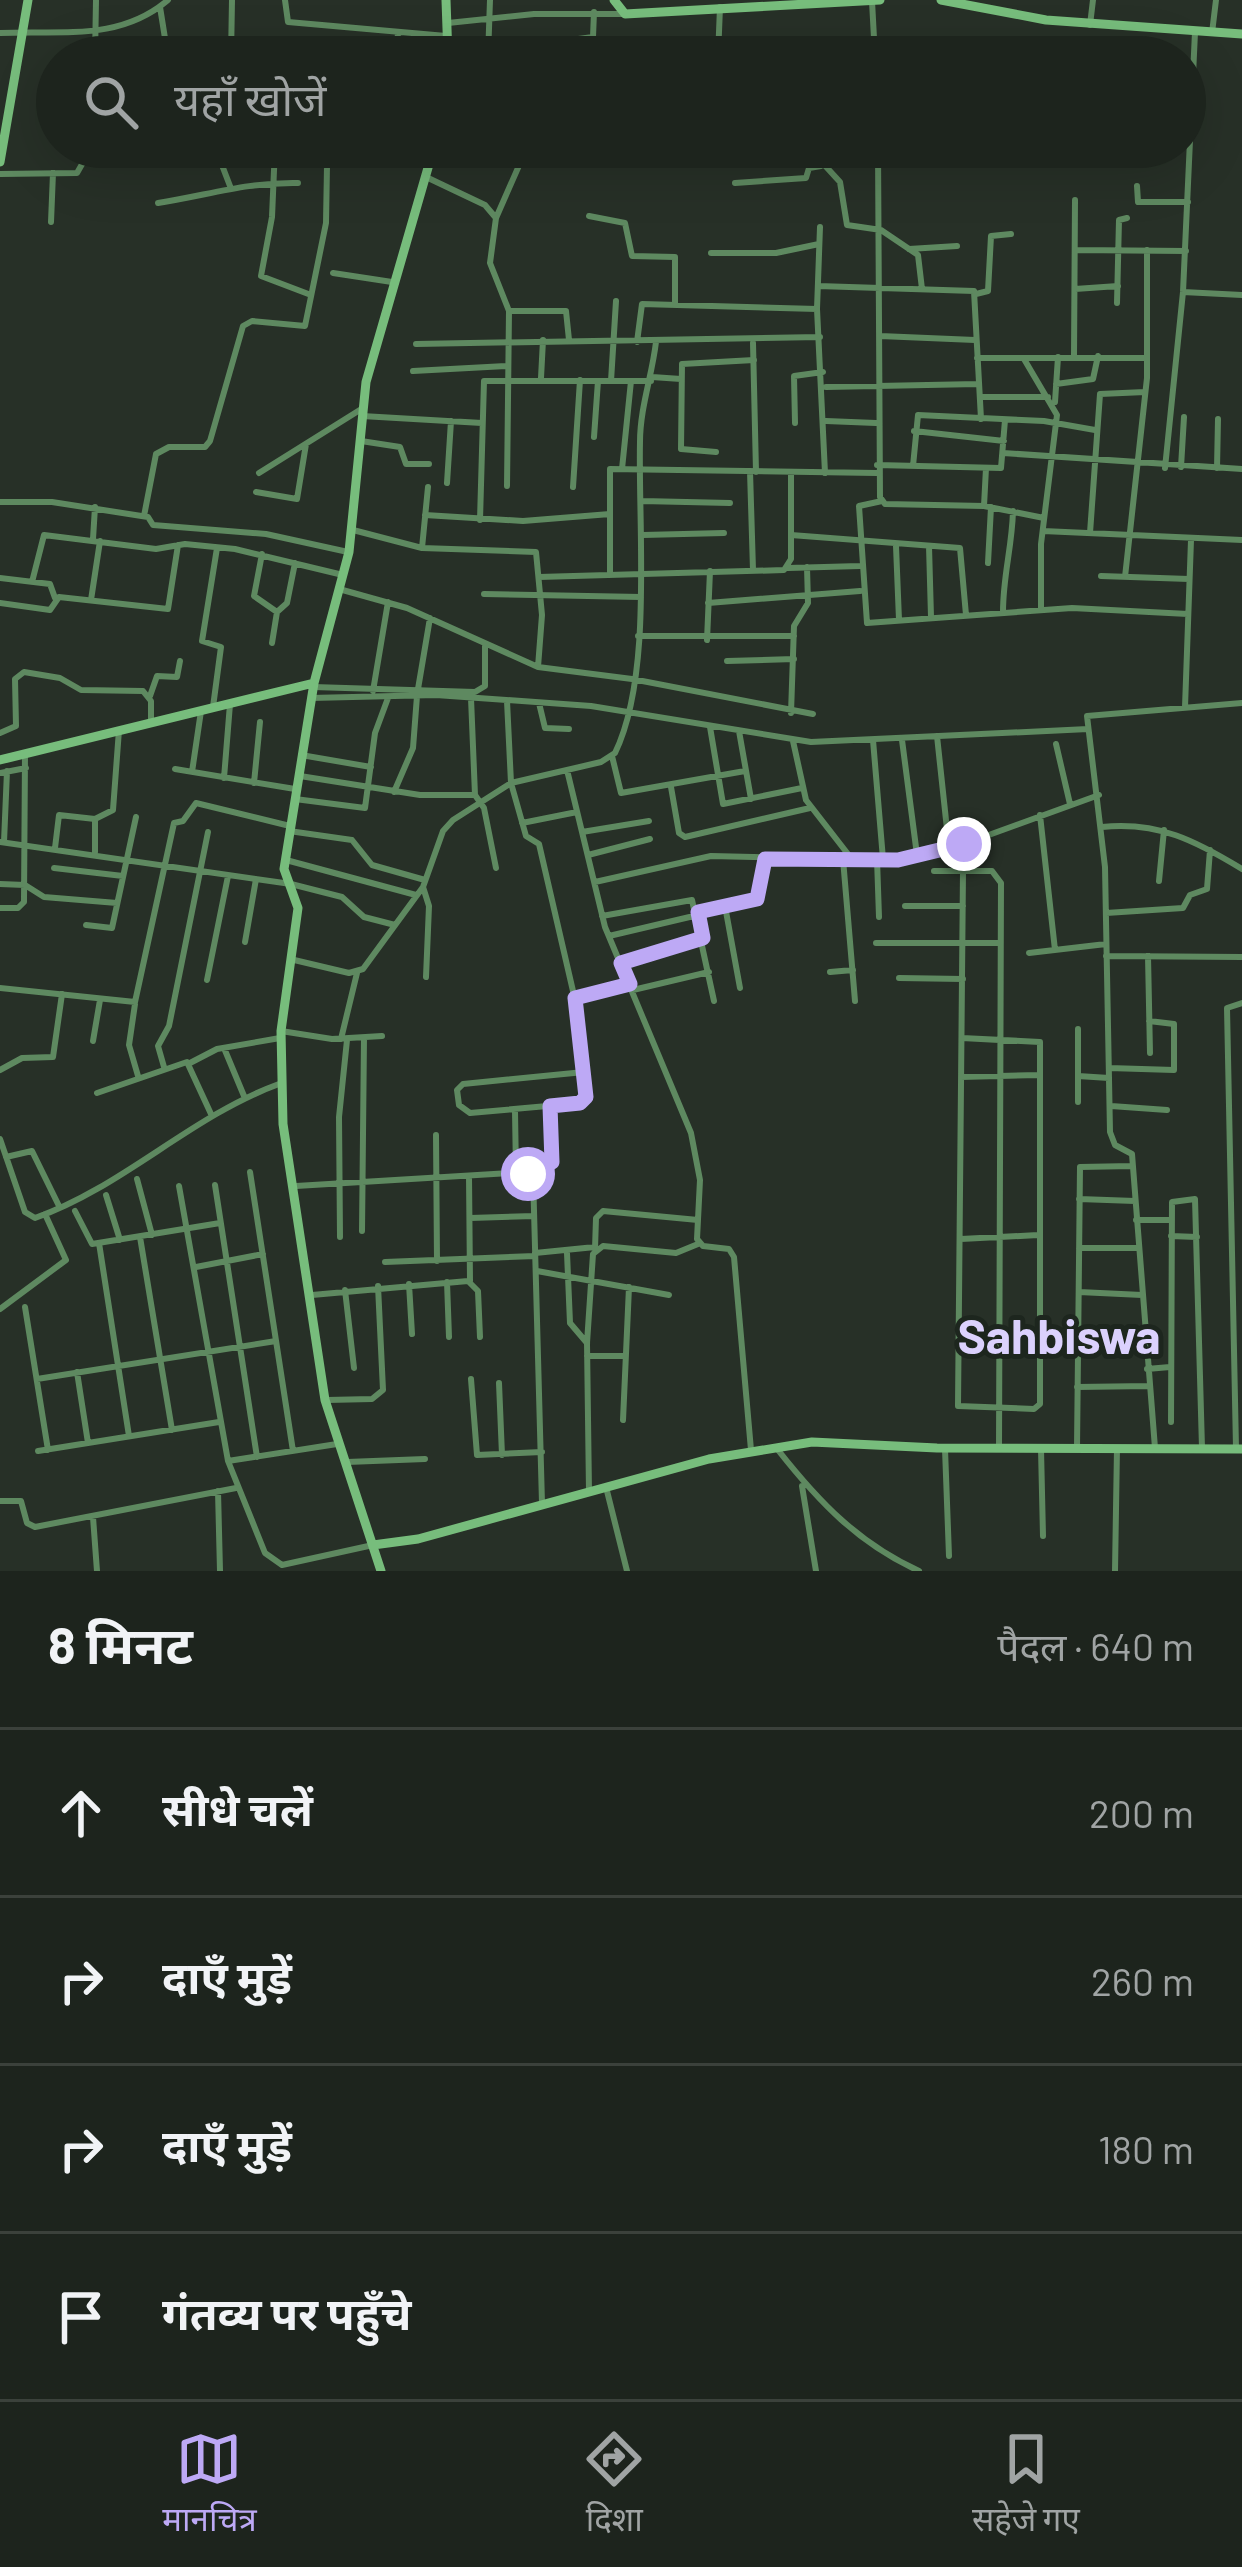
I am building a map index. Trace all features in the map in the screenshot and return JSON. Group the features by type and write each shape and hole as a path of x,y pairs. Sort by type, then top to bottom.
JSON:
{"street":[{"path":"0,162 6,97 28,0"},
{"path":"94,36 95,0"},
{"path":"0,33 94,31 142,20 168,0"},
{"path":"231,36 232,0"},
{"path":"285,0 288,22 449,36 446,0"},
{"path":"489,36 490,0"},
{"path":"557,0 560,15"},
{"path":"614,0 625,14"},
{"path":"940,0 1090,25 1242,34"},
{"path":"1025,16 1028,0"},
{"path":"1090,25 1094,0"},
{"path":"1212,33 1216,0"},
{"path":"448,23 876,1 875,36"},
{"path":"160,7 165,36"},
{"path":"719,36 720,8"},
{"path":"588,36 594,35 594,12"},
{"path":"1195,32 1195,36"},
{"path":"0,174 76,173 79,168"},
{"path":"223,168 230,186"},
{"path":"273,168 261,276 310,295"},
{"path":"144,516 156,454 169,447 205,447 211,441 243,326 251,321 303,328 326,224 325,168"},
{"path":"381,1571 325,1400 280,1084 280,1034 298,908 285,860 312,690 353,530 363,412 392,282 428,168"},
{"path":"507,486 509,311 490,263 496,218 518,168"},
{"path":"735,183 802,179 809,168"},
{"path":"823,168 840,182 847,225 880,230 909,249 922,261 922,289"},
{"path":"879,168 877,469 882,501"},
{"path":"1165,468 1183,292 1189,168"},
{"path":"51,222 53,172"},
{"path":"425,176 485,205 496,218"},
{"path":"158,203 220,194 230,186 298,183"},
{"path":"1137,186 1138,202 1188,202"},
{"path":"1074,356 1075,200"},
{"path":"589,216 625,223 632,256 675,257 675,304"},
{"path":"1117,303 1119,220 1127,218"},
{"path":"820,227 817,309 825,387 825,472"},
{"path":"818,286 988,291 992,236 1011,234"},
{"path":"711,253 776,253 819,244"},
{"path":"909,249 957,246"},
{"path":"1075,250 1186,251"},
{"path":"1125,577 1145,392 1147,250"},
{"path":"333,273 392,282"},
{"path":"1075,289 1118,286"},
{"path":"1183,292 1242,295"},
{"path":"976,294 981,419"},
{"path":"611,381 616,301"},
{"path":"637,342 639,305 817,309"},
{"path":"509,311 564,310 569,341"},
{"path":"880,336 976,340"},
{"path":"416,344 509,338 753,342 820,338"},
{"path":"541,378 543,340"},
{"path":"656,342 640,430 643,535 638,636 627,705 612,756 621,793 745,771"},
{"path":"753,342 753,570"},
{"path":"1056,384 1093,379 1098,356"},
{"path":"1054,406 1058,357"},
{"path":"977,358 1147,358"},
{"path":"1024,359 1054,406 1058,423 1042,531 1041,610"},
{"path":"716,452 680,446 681,379 688,360 754,360"},
{"path":"413,371 506,366"},
{"path":"795,422 794,376 824,372"},
{"path":"480,520 484,381 681,379"},
{"path":"572,488 580,380"},
{"path":"594,437 598,381"},
{"path":"622,469 631,381"},
{"path":"825,387 978,384"},
{"path":"1090,533 1092,460 1102,391 1145,392"},
{"path":"980,397 1049,397"},
{"path":"259,473 363,412 482,423"},
{"path":"913,466 918,415 1058,423 1095,430"},
{"path":"1181,466 1184,417"},
{"path":"1217,419 1217,468"},
{"path":"610,574 608,470 1001,468 1005,420"},
{"path":"447,483 451,421"},
{"path":"826,422 878,423"},
{"path":"914,431 1004,441"},
{"path":"361,441 400,447 406,464 429,464"},
{"path":"256,492 297,499 306,444"},
{"path":"688,470 689,451"},
{"path":"1003,453 1165,468 1242,469"},
{"path":"986,468 988,563"},
{"path":"788,568 791,472"},
{"path":"422,548 428,487"},
{"path":"643,501 730,503"},
{"path":"1044,518 988,507 882,501 859,506 861,591 867,623 1041,610 1188,614"},
{"path":"0,502 95,507 144,516 153,525 266,534 349,552"},
{"path":"91,601 95,507"},
{"path":"1003,612 1002,571 1012,553 1013,511"},
{"path":"425,515 480,520 610,514"},
{"path":"353,530 422,548 533,550 541,595 538,668"},
{"path":"1042,531 1242,540"},
{"path":"643,535 724,533"},
{"path":"791,535 858,538 963,552 966,615"},
{"path":"32,582 40,537 156,549 178,544 217,548 343,574"},
{"path":"1185,707 1191,540"},
{"path":"55,598 168,609 178,544"},
{"path":"896,546 899,620"},
{"path":"929,546 932,617"},
{"path":"192,772 220,647 202,641 217,548"},
{"path":"262,554 255,599 277,612"},
{"path":"272,643 277,612 286,603 295,562"},
{"path":"539,577 860,566"},
{"path":"791,713 794,635 809,596 807,567"},
{"path":"706,640 710,570"},
{"path":"1101,576 1189,580"},
{"path":"0,578 53,585 55,598 50,610 0,603"},
{"path":"338,588 430,618 538,668 632,679 814,714"},
{"path":"708,603 861,591"},
{"path":"484,594 641,597"},
{"path":"373,691 388,602"},
{"path":"394,792 413,748 430,618"},
{"path":"638,636 706,640 794,635"},
{"path":"312,690 388,698 481,691 485,644"},
{"path":"727,661 794,659"},
{"path":"151,723 150,696 157,676 177,677 180,661"},
{"path":"0,733 16,726 15,679 20,673 60,678 81,690 150,696"},
{"path":"0,760 230,704 312,690 627,705 710,727 793,741 937,736 1242,703"},
{"path":"175,770 254,783 361,810 369,789 375,733 388,698"},
{"path":"472,698 478,797 496,868"},
{"path":"507,700 512,783 526,836 539,844 575,998 584,1072 584,1101 465,1112 458,1087 584,1072"},
{"path":"539,703 544,728 569,728"},
{"path":"224,778 230,704"},
{"path":"254,783 260,722"},
{"path":"1087,723 1102,827 1111,1138 1131,1151 1155,1448"},
{"path":"710,727 723,804 802,788"},
{"path":"55,848 59,815 95,819 113,810 119,730"},
{"path":"739,731 751,800"},
{"path":"937,736 949,848"},
{"path":"902,738 917,855"},
{"path":"873,740 880,917"},
{"path":"793,741 810,808 847,858 855,1001"},
{"path":"1056,744 1070,804"},
{"path":"0,908 22,905 25,754"},
{"path":"301,755 371,767"},
{"path":"340,1237 344,1040 357,973 425,884 443,831 478,797 612,756"},
{"path":"26,768 3,772 2,842 291,884 342,897 364,917 394,926"},
{"path":"567,770 609,937 691,1133 700,1180 699,1244"},
{"path":"298,776 394,792 478,797"},
{"path":"671,787 679,833 686,837 810,808"},
{"path":"595,882 711,856 880,859 917,855 1099,795"},
{"path":"138,1076 129,1045 135,1002 173,825 185,819 193,804 352,840 372,865 425,884"},
{"path":"522,824 577,812"},
{"path":"1040,815 1055,950"},
{"path":"86,925 110,930 136,817"},
{"path":"95,819 95,853"},
{"path":"582,832 649,821"},
{"path":"1102,827 1164,830 1242,869"},
{"path":"1159,881 1164,830"},
{"path":"164,1067 158,1046 167,1034 208,832"},
{"path":"588,854 650,838"},
{"path":"1106,913 1183,908 1190,895 1207,889 1210,850"},
{"path":"609,937 757,899 765,859"},
{"path":"285,860 416,896"},
{"path":"54,868 123,876"},
{"path":"934,871 992,871 1000,878 999,1448"},
{"path":"962,1037 1038,1039 1039,1407 958,1406 963,871"},
{"path":"207,980 228,876"},
{"path":"244,942 256,879"},
{"path":"0,884 25,885 44,897 117,904"},
{"path":"425,884 429,906 425,977"},
{"path":"602,916 679,898 692,900 714,1001"},
{"path":"725,906 740,988"},
{"path":"905,906 963,906"},
{"path":"621,963 703,938"},
{"path":"876,943 1000,943"},
{"path":"1030,953 1106,944"},
{"path":"1106,956 1242,957"},
{"path":"1148,956 1150,1053"},
{"path":"290,959 357,973"},
{"path":"830,972 853,970"},
{"path":"575,998 709,972"},
{"path":"899,978 963,979"},
{"path":"0,988 135,1002"},
{"path":"0,1070 22,1058 53,1057 62,994"},
{"path":"93,1041 100,1000"},
{"path":"179,1186 228,1462 273,1562 294,1564 418,1539 751,1450 812,1442 945,1449 1239,1448 1238,1213 1227,1008 1242,1003"},
{"path":"1078,1076 1174,1070 1174,1024 1149,1021"},
{"path":"1078,1029 1078,1102"},
{"path":"98,1093 164,1067 280,1034 344,1040 382,1036"},
{"path":"362,1231 364,1038"},
{"path":"224,1048 244,1096"},
{"path":"190,1063 211,1114"},
{"path":"962,1077 1040,1076"},
{"path":"0,1139 27,1216 45,1214 140,1163 211,1114 280,1084"},
{"path":"1230,1092 1242,1092"},
{"path":"296,1186 533,1174 552,1162 550,1106"},
{"path":"1109,1106 1167,1110"},
{"path":"515,1110 516,1173"},
{"path":"436,1135 437,1261"},
{"path":"6,1157 32,1151 59,1206"},
{"path":"1077,1448 1081,1166 1132,1166"},
{"path":"250,1172 293,1451"},
{"path":"533,1174 542,1503"},
{"path":"470,1176 470,1282 478,1292 480,1337"},
{"path":"137,1179 152,1235"},
{"path":"214,1185 257,1457"},
{"path":"106,1195 120,1240"},
{"path":"1079,1199 1135,1201"},
{"path":"1171,1421 1172,1200 1196,1199 1202,1448"},
{"path":"75,1211 85,1239 99,1243 220,1223"},
{"path":"589,1492 587,1343 596,1218 602,1211 698,1220"},
{"path":"0,1310 66,1260 45,1214"},
{"path":"470,1218 534,1216"},
{"path":"1136,1220 1172,1220"},
{"path":"961,1239 1039,1235"},
{"path":"1171,1236 1197,1238"},
{"path":"140,1237 172,1430"},
{"path":"99,1243 129,1436"},
{"path":"385,1262 567,1253 602,1246 676,1253 699,1244 728,1249 734,1257 751,1450"},
{"path":"1078,1248 1138,1248"},
{"path":"567,1253 570,1323 587,1343"},
{"path":"195,1267 263,1254"},
{"path":"537,1270 669,1295"},
{"path":"447,1282 449,1337"},
{"path":"312,1295 470,1282"},
{"path":"410,1284 412,1334"},
{"path":"325,1400 372,1399 383,1390 378,1286"},
{"path":"623,1420 628,1287"},
{"path":"345,1291 355,1368"},
{"path":"1078,1292 1142,1295"},
{"path":"25,1307 43,1451 219,1422"},
{"path":"37,1379 277,1341"},
{"path":"1078,1341 1145,1341"},
{"path":"587,1357 624,1356"},
{"path":"1147,1369 1170,1367"},
{"path":"77,1372 88,1443"},
{"path":"471,1379 475,1453 542,1452"},
{"path":"499,1383 502,1455"},
{"path":"1077,1387 1149,1386"},
{"path":"228,1462 337,1444"},
{"path":"1041,1448 1043,1536"},
{"path":"1115,1571 1117,1448"},
{"path":"778,1449 802,1482 863,1541 919,1571"},
{"path":"945,1449 949,1556"},
{"path":"344,1462 425,1459"},
{"path":"802,1482 816,1571"},
{"path":"606,1487 627,1571"},
{"path":"0,1501 21,1501 27,1523 35,1527 236,1488"},
{"path":"218,1491 220,1571"},
{"path":"92,1517 97,1571"}],"district":[{"name":"Sahbiswa","path":"1059,1335"}],"route":[{"path":"528,1174 543,1171 552,1162 550,1106 580,1103 586,1097 575,998 630,984 621,963 703,938 698,912 757,899 765,859 898,860 964,844"}]}
